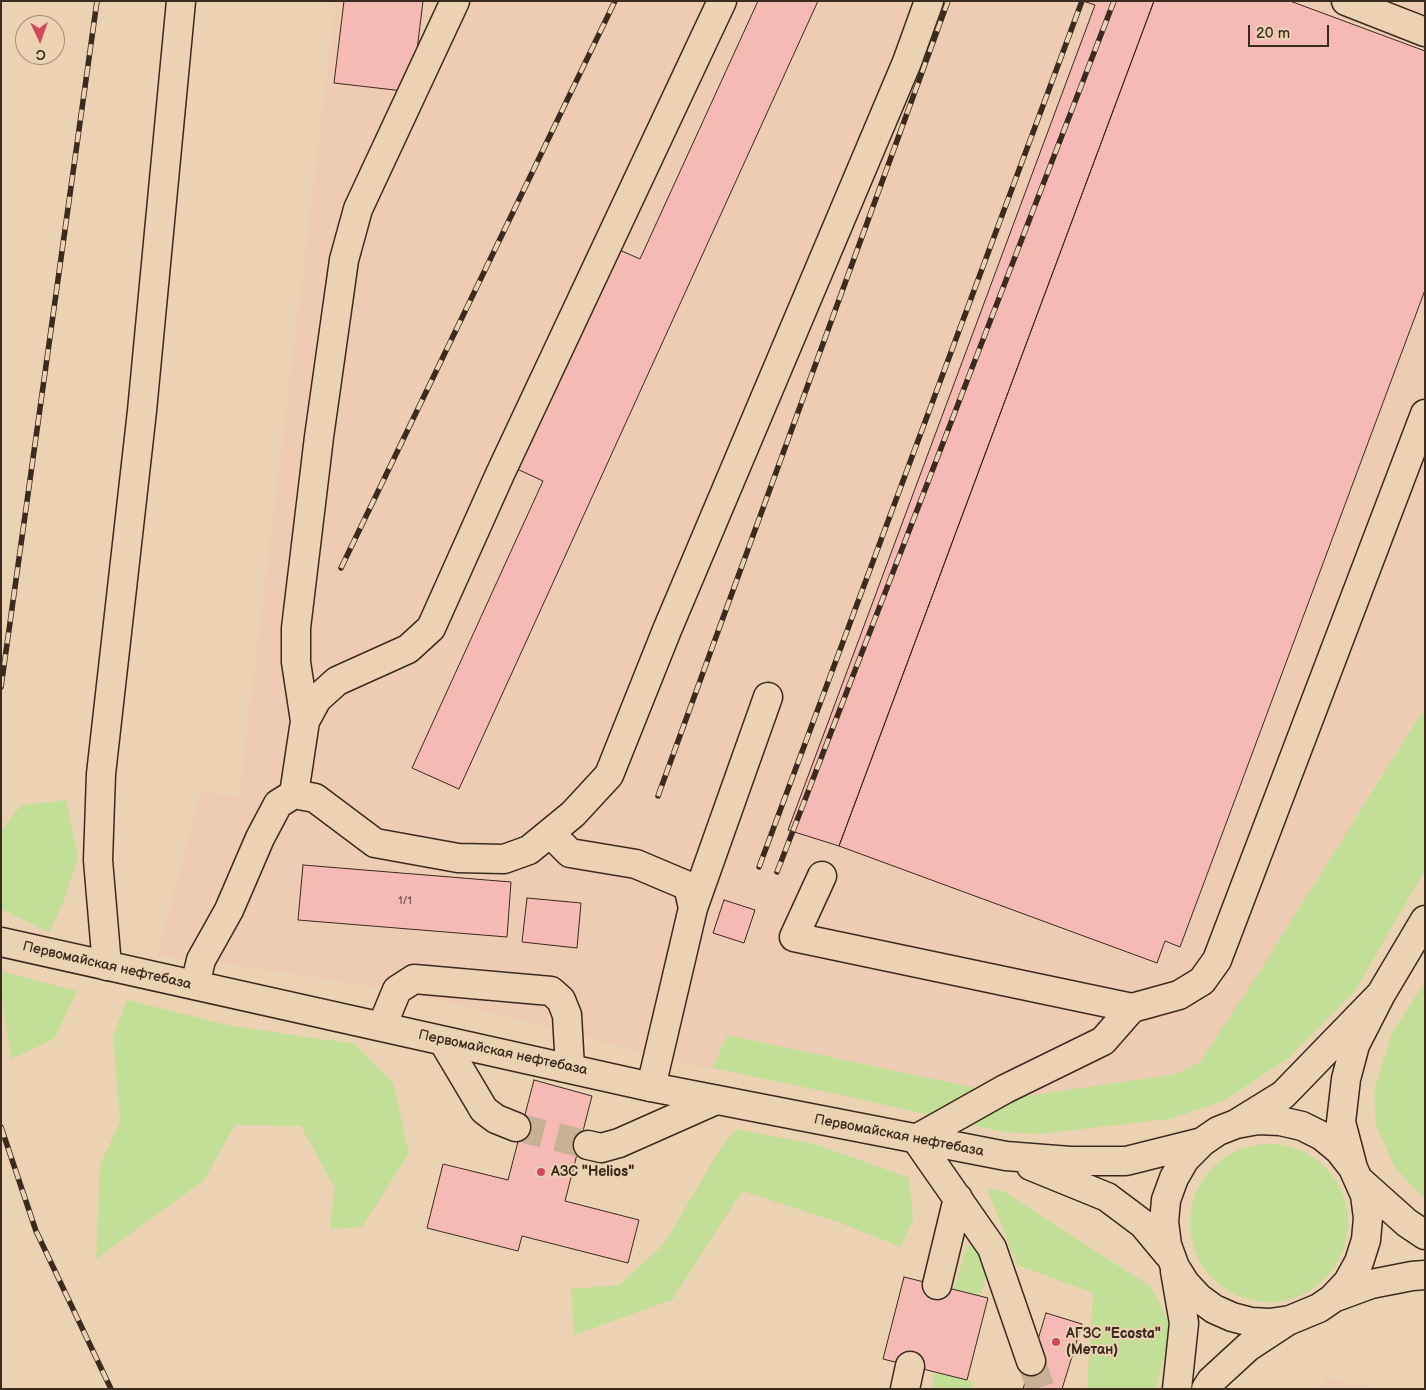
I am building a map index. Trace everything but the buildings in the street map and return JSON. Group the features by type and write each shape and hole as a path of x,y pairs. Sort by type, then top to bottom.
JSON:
{"main road":[{"path":"107,966 98,860 101,774 142,411 181,1"},
{"path":"294,794 305,721 296,662 296,628 319,437 344,260 358,209 455,1"},
{"path":"305,721 317,699 337,681 408,650 431,628 504,465 722,1"},
{"path":"195,985 201,960 229,910 260,838 278,804 294,794 315,798 375,843 458,858 504,859 529,850 572,814 609,775 667,630 907,62 929,1"},
{"path":"1346,1 1425,32"},
{"path":"822,876 794,937 1132,1008 1178,995 1202,981 1217,960 1425,414"},
{"path":"651,1087 693,908 768,698"},
{"path":"550,833 570,854 636,864 688,886 693,908"},
{"path":"1332,1299 1348,1282 1359,1262 1366,1240 1368,1218 1364,1195 1356,1175 1341,1122 1346,1079 1355,1045 1381,994 1425,920"},
{"name":"Первомайская нефтебаза","path":"1,942 651,1087 1006,1156"},
{"path":"382,1026 397,990 414,979 551,991 561,1000 567,1015 570,1068"},
{"path":"1177,1389 1184,1323 1173,1263 1167,1245 1164,1222 1166,1200 1174,1178 1185,1158 1202,1142 1283,1095 1381,994"},
{"path":"1031,1360 992,1248 916,1139 1005,1089 1103,1041 1132,1008"},
{"path":"443,1040 484,1110 496,1119 516,1127"},
{"path":"588,1145 601,1148 619,1143 716,1100"},
{"path":"1236,1124 1258,1120 1280,1120 1302,1126 1328,1141 1339,1150 1356,1175 1407,1223 1425,1234"},
{"path":"1006,1156 1070,1161 1126,1161 1202,1142"},
{"path":"1006,1156 1107,1196 1143,1224 1173,1263 1185,1283 1199,1298 1223,1313 1251,1322 1270,1323 1290,1320 1312,1312 1332,1299 1371,1284 1425,1275"},
{"path":"937,1286 958,1198"},
{"path":"1206,1389 1211,1381 1248,1347 1290,1320"}],"shaded area":[{"path":"336,1 1425,1 1425,705 1264,964 1200,1062 1176,1074 1011,1098 982,1089 727,1035 711,1068 658,1057 568,1032 397,990 201,960 157,956 201,792 239,796"},
{"path":"1327,1378 1379,1389 1319,1389"}],"green space":[{"path":"1425,707 1425,870 1355,991 1290,1057 1224,1101 1169,1119 1038,1134 1003,1132 851,1097 712,1068 727,1035 981,1089 1012,1098 1176,1074 1200,1062 1264,964"},
{"path":"66,800 78,857 62,905 49,932 1,909 1,831 21,805"},
{"path":"1,971 77,991 54,1039 11,1059 1,990"},
{"path":"1425,982 1425,1200 1394,1166 1376,1125 1374,1090 1392,1033"},
{"path":"127,1000 232,1026 355,1044 393,1083 409,1153 362,1227 329,1229 335,1189 301,1126 235,1125 204,1180 96,1259 100,1165 120,1122 113,1036"},
{"path":"736,1129 815,1144 909,1178 913,1220 901,1247 835,1221 742,1191 672,1300 574,1335 571,1289 619,1285 664,1244 720,1149"},
{"path":"1261,1144 1277,1144 1292,1147 1306,1153 1325,1167 1335,1179 1345,1200 1348,1223 1345,1246 1335,1267 1325,1279 1313,1289 1292,1299 1277,1302 1261,1302 1246,1299 1225,1289 1203,1267 1193,1246 1190,1231 1190,1215 1193,1200 1203,1179 1225,1157 1246,1147"},
{"path":"987,1189 1003,1191 1151,1287 1172,1327 1156,1389 1087,1389 1093,1293 1017,1265"},
{"path":"967,1245 985,1249 989,1266 980,1296 954,1290"},
{"path":"935,1372 974,1382 973,1389 932,1389"}],"tunnel":[{"path":"516,1127 588,1145"},
{"path":"1031,1361 1041,1389"}],"railway":[{"path":"1,687 97,1"},
{"path":"341,568 615,1"},
{"path":"658,796 948,1"},
{"path":"759,867 1082,1"},
{"path":"777,872 1114,1"},
{"path":"1,1127 36,1231 111,1389"}],"place":[{"name":"АЗС \"Helios\"","path":"541,1172"},
{"name":"АГЗС \"Ecosta\" (Метан)","path":"1056,1342"}]}
